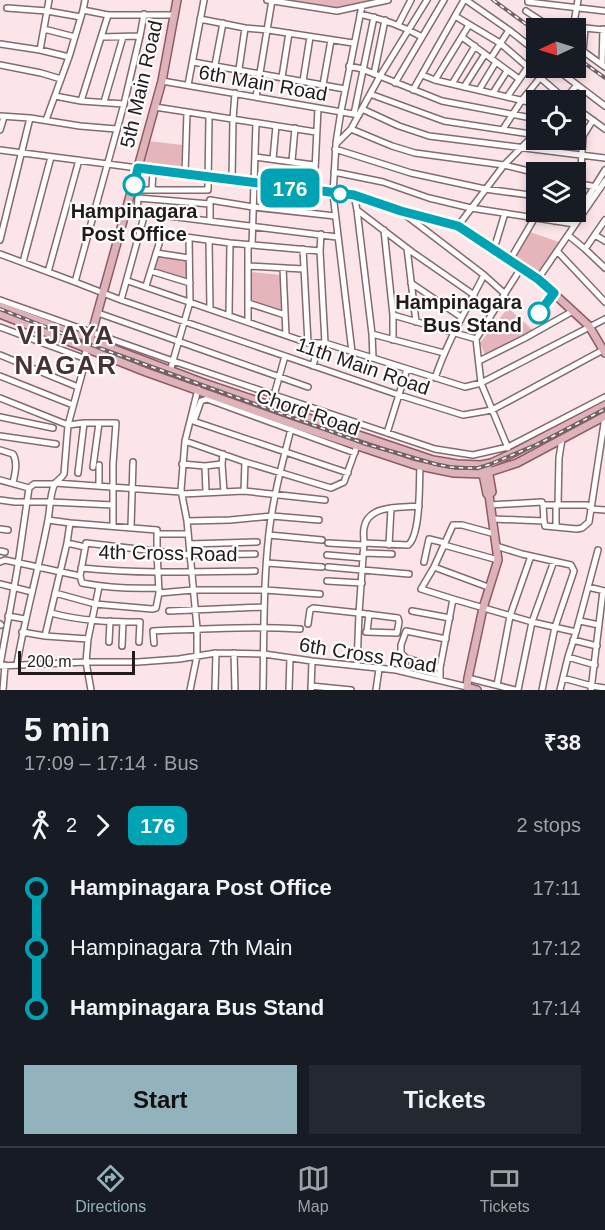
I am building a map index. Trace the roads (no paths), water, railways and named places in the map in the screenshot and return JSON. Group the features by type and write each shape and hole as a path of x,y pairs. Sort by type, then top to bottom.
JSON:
{"main road":[{"name":"5th Main Road","path":"87,349 162,81 177,0"},
{"path":"138,168 354,195 401,211 458,226 538,279 589,326 604,350"},
{"name":"Chord Road","path":"0,306 91,336 200,386 356,449 454,473 486,473 517,463 605,416"},
{"name":"Chord Road","path":"0,314 146,372 271,406 433,460 457,464 483,465 605,405"},
{"path":"477,690 467,689 468,678 488,587 498,560 483,465"}],"street":[{"path":"40,50 49,0"},
{"path":"46,120 69,57 85,0"},
{"path":"188,85 204,0"},
{"path":"267,0 338,11 388,0"},
{"path":"256,97 272,0"},
{"path":"398,25 411,0"},
{"path":"377,75 427,0"},
{"path":"396,83 444,0"},
{"path":"413,90 465,0 526,43"},
{"path":"528,0 528,2 605,11"},
{"path":"575,18 578,0"},
{"path":"352,352 333,194 341,111 362,6"},
{"path":"7,8 47,11 81,17"},
{"path":"83,10 108,15 174,15"},
{"path":"526,11 537,18"},
{"path":"75,282 123,104 144,14"},
{"path":"360,14 385,20 409,29 422,37"},
{"path":"81,100 108,15"},
{"path":"455,16 500,43 526,65"},
{"path":"358,113 362,69 374,17"},
{"path":"200,20 353,43"},
{"path":"336,146 351,129 370,94 377,75 385,20"},
{"path":"215,65 223,23"},
{"path":"435,80 470,25"},
{"path":"239,69 245,28"},
{"path":"586,28 604,29 603,66"},
{"path":"44,29 75,37"},
{"path":"479,90 500,43 509,30"},
{"path":"282,77 289,33"},
{"path":"100,37 140,36"},
{"path":"104,102 123,37"},
{"path":"303,81 310,37"},
{"path":"462,37 519,79"},
{"path":"323,85 331,40"},
{"path":"0,44 69,57"},
{"path":"452,84 474,46"},
{"path":"586,53 603,66"},
{"path":"464,87 485,54"},
{"path":"193,62 345,89"},
{"path":"0,65 61,79"},
{"path":"349,66 453,104 526,117"},
{"path":"494,93 507,70"},
{"path":"507,97 526,70"},
{"path":"422,75 526,101"},
{"path":"503,129 539,78"},
{"path":"541,78 554,90"},
{"path":"567,78 605,106"},
{"name":"6th Main Road","path":"162,81 358,113 429,136 605,158"},
{"path":"574,90 577,86"},
{"path":"232,180 233,119 236,93"},
{"path":"370,94 444,121 526,132"},
{"path":"55,96 123,104"},
{"path":"155,107 316,132"},
{"path":"314,191 318,108"},
{"path":"185,174 187,112"},
{"path":"140,190 207,191 209,116"},
{"path":"586,116 605,129"},
{"path":"0,130 2,117 30,118 116,129"},
{"path":"0,240 30,118"},
{"path":"586,131 593,120"},
{"name":"6th Main Road","path":"248,322 248,266 253,226 256,123"},
{"path":"273,159 276,126"},
{"path":"292,162 295,128"},
{"path":"351,129 415,153 504,165 526,170"},
{"path":"458,226 504,165 526,143"},
{"path":"336,146 411,172 485,189 526,195"},
{"path":"0,150 138,168"},
{"path":"581,162 582,150"},
{"path":"23,262 51,157"},
{"path":"255,157 314,165"},
{"path":"48,272 79,160"},
{"path":"152,190 153,170"},
{"path":"538,279 598,187 605,170"},
{"path":"334,172 383,182 429,198 471,208 526,217"},
{"path":"598,187 605,181"},
{"path":"586,185 598,187"},
{"path":"354,195 373,358"},
{"path":"335,216 210,202 138,198 137,212 337,237"},
{"path":"210,202 210,221"},
{"path":"357,210 474,295"},
{"path":"401,211 484,274 505,294"},
{"path":"122,300 145,213"},
{"path":"494,249 505,213"},
{"path":"585,249 605,220"},
{"path":"510,260 532,222"},
{"path":"560,222 573,224"},
{"path":"384,230 393,315 393,340"},
{"path":"141,231 209,241 320,251"},
{"path":"146,286 162,234"},
{"path":"313,366 322,343 321,234"},
{"path":"568,235 605,268"},
{"path":"595,235 605,241"},
{"path":"170,371 190,302 189,238"},
{"path":"209,241 210,308"},
{"path":"229,315 230,243"},
{"path":"407,248 416,322"},
{"path":"303,249 308,343"},
{"path":"557,251 605,302"},
{"path":"156,252 189,258"},
{"name":"11th Main Road","path":"0,254 104,294 463,415 492,410 604,350"},
{"path":"248,266 303,269"},
{"path":"284,268 286,335"},
{"path":"509,451 481,383 477,339 521,268"},
{"path":"151,271 190,283"},
{"path":"435,378 453,332 484,274"},
{"path":"128,281 308,343 322,343 465,387 481,383 605,319"},
{"path":"411,283 461,317"},
{"path":"0,300 91,336 173,361 435,449 473,455 509,451 605,397"},
{"path":"248,303 285,315"},
{"path":"479,362 573,311"},
{"path":"98,313 308,387"},
{"path":"393,315 477,339"},
{"path":"0,327 86,359"},
{"path":"372,334 444,353"},
{"path":"17,664 55,484 64,474 68,425 87,349"},
{"path":"0,355 78,387"},
{"path":"271,406 285,356"},
{"path":"387,433 407,369"},
{"path":"0,376 73,405"},
{"path":"192,421 200,386"},
{"path":"0,398 68,425 116,423 113,526"},
{"path":"185,441 331,488 344,483 356,449 207,399 201,401 185,441 183,464 182,493 187,521 197,628 197,656 190,690"},
{"path":"543,505 544,525 556,528 582,528 589,522 605,416"},
{"path":"0,417 53,428"},
{"path":"192,421 348,473"},
{"path":"78,472 84,423"},
{"path":"99,423 96,466 99,486"},
{"path":"263,690 264,607 269,535 280,472 291,429"},
{"path":"0,436 56,444"},
{"path":"556,528 562,439"},
{"path":"0,450 13,454 15,459 13,483"},
{"path":"223,454 224,492"},
{"path":"131,527 133,462"},
{"path":"244,491 245,462"},
{"path":"183,464 205,466 222,464"},
{"path":"205,466 206,492"},
{"path":"328,543 408,545 412,542 419,506 420,466"},
{"path":"0,480 29,488"},
{"path":"3,690 2,665 8,616 29,488 34,484 99,486 182,493 244,491 326,500"},
{"path":"0,500 113,505"},
{"path":"490,505 542,502 543,505 587,505 592,509 605,510"},
{"path":"357,666 364,528 375,511 419,506"},
{"path":"389,544 391,508"},
{"path":"187,521 272,516 319,520"},
{"path":"493,519 544,521"},
{"path":"48,520 157,530 159,590 155,609 95,604 55,593"},
{"path":"45,636 70,523"},
{"path":"495,534 462,525 453,525 421,589 510,616 576,632"},
{"path":"0,529 8,530"},
{"path":"157,534 188,534"},
{"path":"269,535 322,540"},
{"path":"424,562 429,539 498,560"},
{"path":"189,544 257,542"},
{"path":"67,543 85,547"},
{"path":"255,554 189,555 86,543 80,576 82,583 99,587 159,590 265,590 320,594"},
{"path":"496,546 571,565 574,571 555,627 542,690"},
{"path":"560,690 598,550"},
{"path":"327,555 392,554"},
{"path":"496,685 510,616 531,556"},
{"path":"0,562 5,560 80,576"},
{"path":"468,678 517,690 532,622 554,561"},
{"path":"267,563 409,574"},
{"path":"434,567 488,587"},
{"name":"4th Cross Road","path":"81,568 157,572 255,571"},
{"path":"327,580 362,583"},
{"path":"0,584 32,592"},
{"path":"588,586 604,591 592,688"},
{"path":"91,690 86,662 87,639 99,587"},
{"path":"440,674 453,599"},
{"path":"169,611 264,607"},
{"path":"308,624 310,610 313,608 398,618 396,634 358,632"},
{"path":"412,611 450,618"},
{"path":"51,613 92,621 140,622 139,642"},
{"path":"367,632 369,614"},
{"path":"8,616 25,619"},
{"path":"109,642 110,621"},
{"path":"580,621 599,625"},
{"path":"122,646 123,622"},
{"path":"154,643 153,631 264,627 300,629"},
{"path":"440,674 425,663 406,658 401,653 401,645 406,631 446,639"},
{"path":"22,632 87,639"},
{"path":"573,640 597,646"},
{"path":"215,690 216,653"},
{"name":"6th Cross Road","path":"2,665 138,662 216,653 264,654 379,669 440,674 467,689"},
{"path":"234,653 235,690"},
{"path":"568,657 595,665"},
{"path":"289,690 290,658"},
{"path":"406,658 404,666 440,674"},
{"path":"312,661 311,688 351,690"},
{"path":"423,670 425,663"},
{"path":"376,690 379,669"},
{"path":"563,678 592,688 605,688"}],"railway":[{"path":"493,0 526,24"},
{"path":"586,64 605,78"},
{"path":"0,309 102,349 366,444 450,467 478,468 491,464 538,444 605,409"}],"place":[{"name":"Hampinagara Post Office","path":"134,185"},
{"name":"Hampinagara Bus Stand","path":"539,313"}],"district":[{"name":"VIJAYA NAGAR","path":"66,350"}]}
